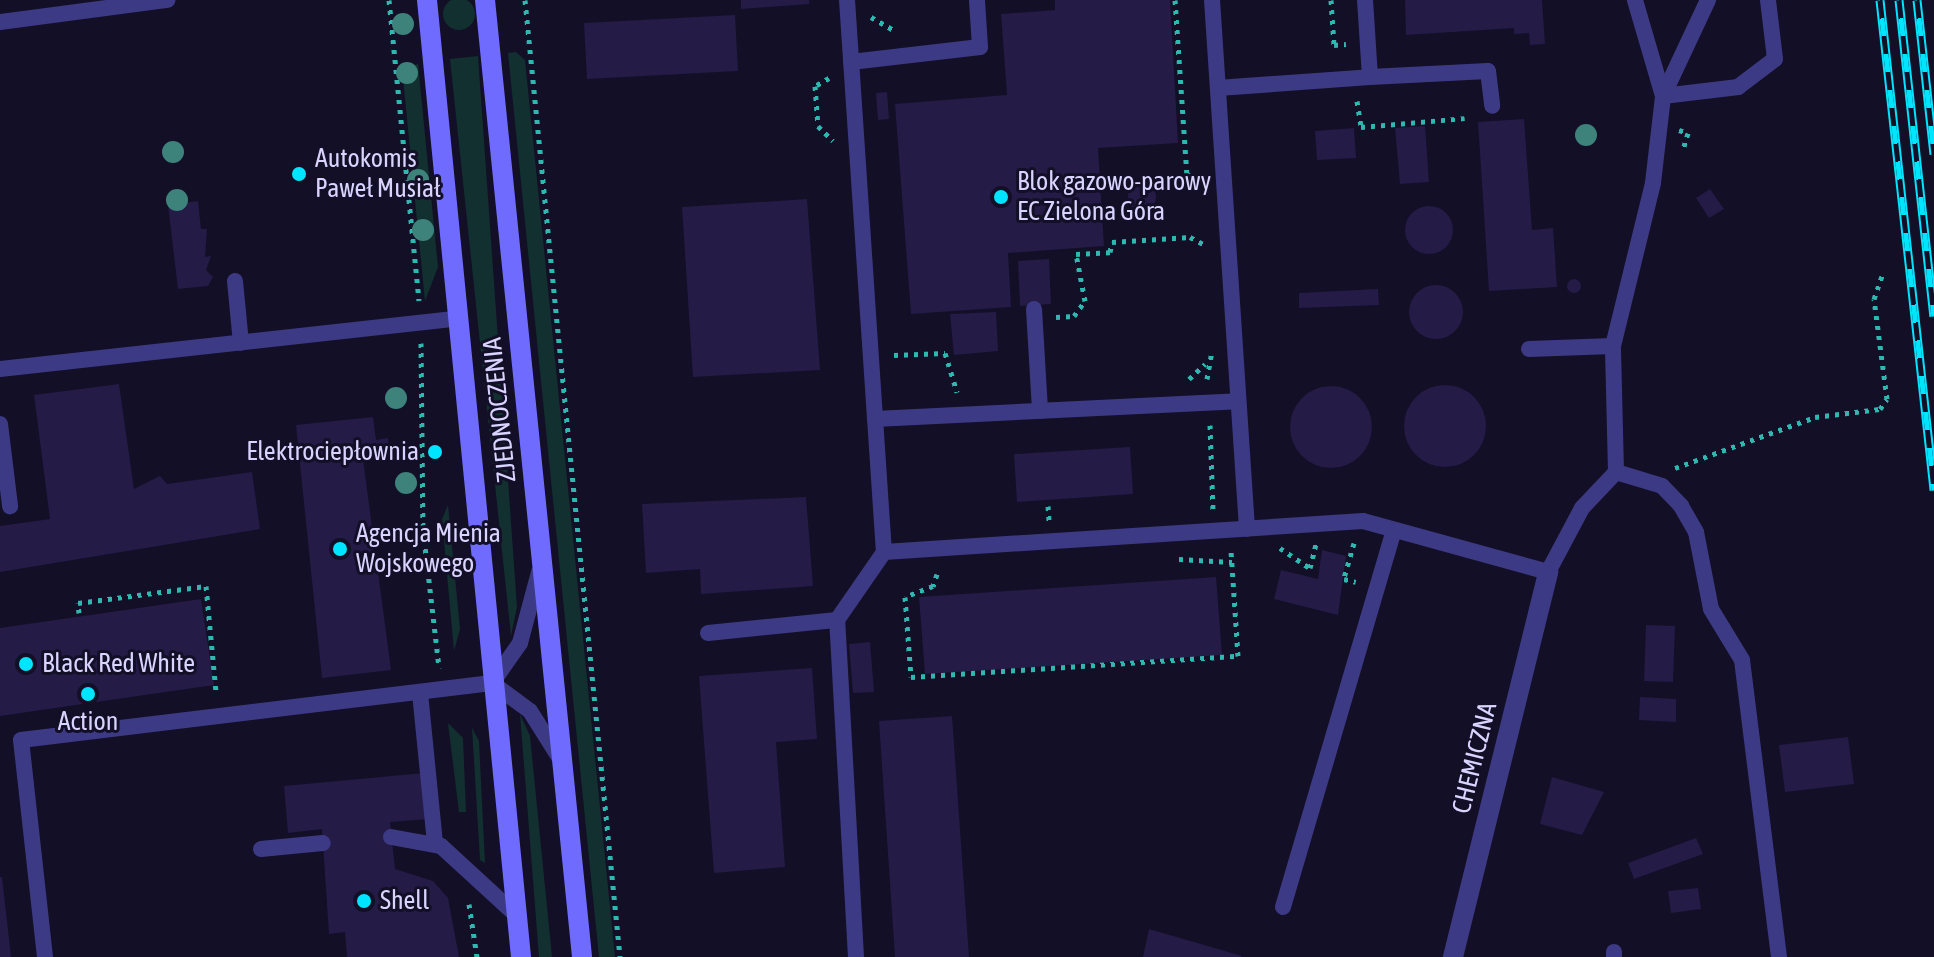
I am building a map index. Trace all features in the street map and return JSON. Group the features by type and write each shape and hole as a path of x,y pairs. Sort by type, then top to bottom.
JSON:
{"main road":[{"name":"ZJEDNOCZENIA","path":"427,0 521,957"},
{"name":"ZJEDNOCZENIA","path":"485,0 582,957"},
{"path":"515,957 516,915"}],"street":[{"name":"CHEMICZNA","path":"1453,957 1548,572"}],"lane":[{"path":"0,22 168,0"},
{"path":"847,0 884,552 837,620 856,957"},
{"path":"851,62 980,47 977,0"},
{"path":"1212,0 1246,536"},
{"path":"1365,0 1370,77"},
{"path":"1635,0 1663,96"},
{"path":"884,552 1214,531 1246,536 1363,521 1548,572 1582,508 1616,472 1613,346 1653,183 1663,96 1708,0"},
{"path":"1663,96 1738,87 1775,59 1768,0"},
{"path":"1218,88 1488,71 1492,106"},
{"path":"235,281 241,343"},
{"path":"1034,309 1040,411"},
{"path":"0,369 456,319"},
{"path":"1529,349 1613,346"},
{"path":"875,419 1238,401"},
{"path":"0,424 10,506"},
{"path":"1616,472 1662,486 1689,519 1711,609 1742,660 1779,957"},
{"path":"1283,907 1394,530"},
{"path":"492,683 520,643 542,562"},
{"path":"708,633 837,620"},
{"path":"45,957 21,740 492,683 530,711 561,760"},
{"path":"420,693 435,843"},
{"path":"391,837 435,843 516,915"},
{"path":"261,849 323,843"}],"path":[{"path":"389,0 421,323 423,529 442,690"},
{"path":"525,0 620,957"},
{"path":"1175,0 1187,174 1196,176 1203,194"},
{"path":"1206,234 1208,259"},
{"path":"1644,480 1801,421 1880,409 1887,399 1874,299 1883,273"},
{"path":"1214,335 1206,364 1215,546 1231,545 1246,536"},
{"path":"1303,539 1327,537"},
{"path":"1342,537 1356,537 1344,579 1377,588"},
{"path":"1289,540 1274,542 1310,568 1317,538"},
{"path":"954,573 934,575 933,586 905,597 911,677 1238,656 1231,545"},
{"path":"1169,559 1232,562"},
{"path":"79,613 78,603 206,586 220,686 201,695"},
{"path":"464,870 477,957"}],"green space":[{"path":"459,-2 470,3 475,14 470,25 459,30 448,25 443,14 448,3"},
{"path":"516,52 525,60 615,957 599,957 508,53"},
{"path":"478,56 517,607 511,636 450,59"},
{"path":"418,64 438,267 425,301 403,78 405,67"},
{"path":"448,505 460,629 454,651 442,519"},
{"path":"520,714 530,736 552,957 539,957"},
{"path":"448,723 463,738 466,812 459,812"},
{"path":"472,728 479,741 485,863 480,860"}],"building":[{"path":"741,0 809,0 809,4 741,9"},
{"name":"Blok gazowo-parowy EC Zielona Góra","path":"1055,0 1170,0 1178,143 1098,148 1104,246 1008,253 1011,307 911,314 895,104 1007,95 1001,14 1055,10"},
{"path":"1405,0 1542,0 1545,44 1530,45 1529,33 1514,34 1514,28 1406,35"},
{"path":"735,15 738,71 587,79 584,23"},
{"path":"887,92 889,119 878,120 876,93"},
{"path":"1524,119 1532,230 1553,228 1557,287 1489,291 1478,122"},
{"path":"1425,126 1429,182 1400,184 1395,128"},
{"path":"1354,128 1356,158 1317,160 1315,131"},
{"path":"1142,183 1152,187 1156,197 1152,207 1142,211 1132,207 1128,197 1132,187"},
{"path":"1710,189 1724,209 1709,218 1696,198"},
{"path":"807,199 820,370 693,377 682,207"},
{"path":"198,201 201,229 207,229 205,257 211,256 206,270 213,277 208,286 178,289 168,205"},
{"path":"1429,206 1446,213 1453,230 1446,247 1429,254 1412,247 1405,230 1412,213"},
{"path":"1049,259 1051,304 1020,306 1018,261"},
{"path":"1574,279 1581,286 1574,293 1567,286"},
{"path":"1436,285 1455,293 1463,312 1455,331 1436,339 1417,331 1409,312 1417,293"},
{"path":"1378,289 1379,305 1299,308 1299,293"},
{"path":"996,312 998,351 954,355 950,314"},
{"path":"119,384 134,489 160,476 167,484 252,472 260,529 0,572 0,526 50,519 34,395"},
{"path":"1445,385 1461,388 1474,397 1483,410 1486,426 1483,442 1474,455 1461,464 1445,467 1429,464 1416,455 1407,442 1404,426 1407,410 1416,397 1429,388"},
{"path":"1331,386 1347,389 1360,398 1369,411 1372,427 1369,443 1360,456 1347,465 1331,468 1315,465 1302,456 1293,443 1290,427 1293,411 1302,398 1315,389"},
{"name":"Agencja Mienia Wojskowego","path":"373,417 376,440 388,438 390,457 363,459 391,670 322,678 296,425"},
{"path":"1130,447 1133,494 1017,502 1014,454"},
{"path":"806,497 813,586 701,594 700,569 646,573 642,504"},
{"path":"1322,550 1346,556 1338,615 1274,599 1281,570 1318,579"},
{"path":"1216,577 1222,655 925,674 919,597"},
{"path":"201,599 214,685 0,716 0,628"},
{"path":"1646,625 1675,626 1673,682 1644,681"},
{"path":"870,642 874,692 853,693 849,644"},
{"path":"812,668 817,739 776,742 785,867 714,873 699,676"},
{"path":"1640,697 1676,699 1676,722 1639,720"},
{"path":"952,716 969,957 895,957 879,721"},
{"path":"1848,737 1854,784 1785,792 1779,745"},
{"path":"424,773 428,819 390,822 395,869 433,881 448,898 459,957 347,957 345,932 329,934 322,829 288,833 284,786"},
{"path":"1552,777 1604,792 1582,835 1540,824"},
{"path":"1696,838 1703,854 1634,879 1628,863"},
{"path":"2,877 11,957 0,957"},
{"path":"1698,888 1701,909 1671,913 1668,891"},
{"path":"1149,929 1242,956 1143,957"}],"railway":[{"path":"1880,0 1934,490"},
{"path":"1899,0 1934,316"},
{"path":"1917,0 1934,154"}],"place":[{"name":"Autokomis Paweł Musiał","path":"299,174"},
{"name":"Blok gazowo-parowy EC Zielona Góra","path":"1001,197"},
{"name":"Elektrociepłownia","path":"435,452"},
{"name":"Agencja Mienia Wojskowego","path":"340,549"},
{"name":"Black Red White","path":"26,664"},
{"name":"Action","path":"88,694"},
{"name":"Shell","path":"364,901"}]}
